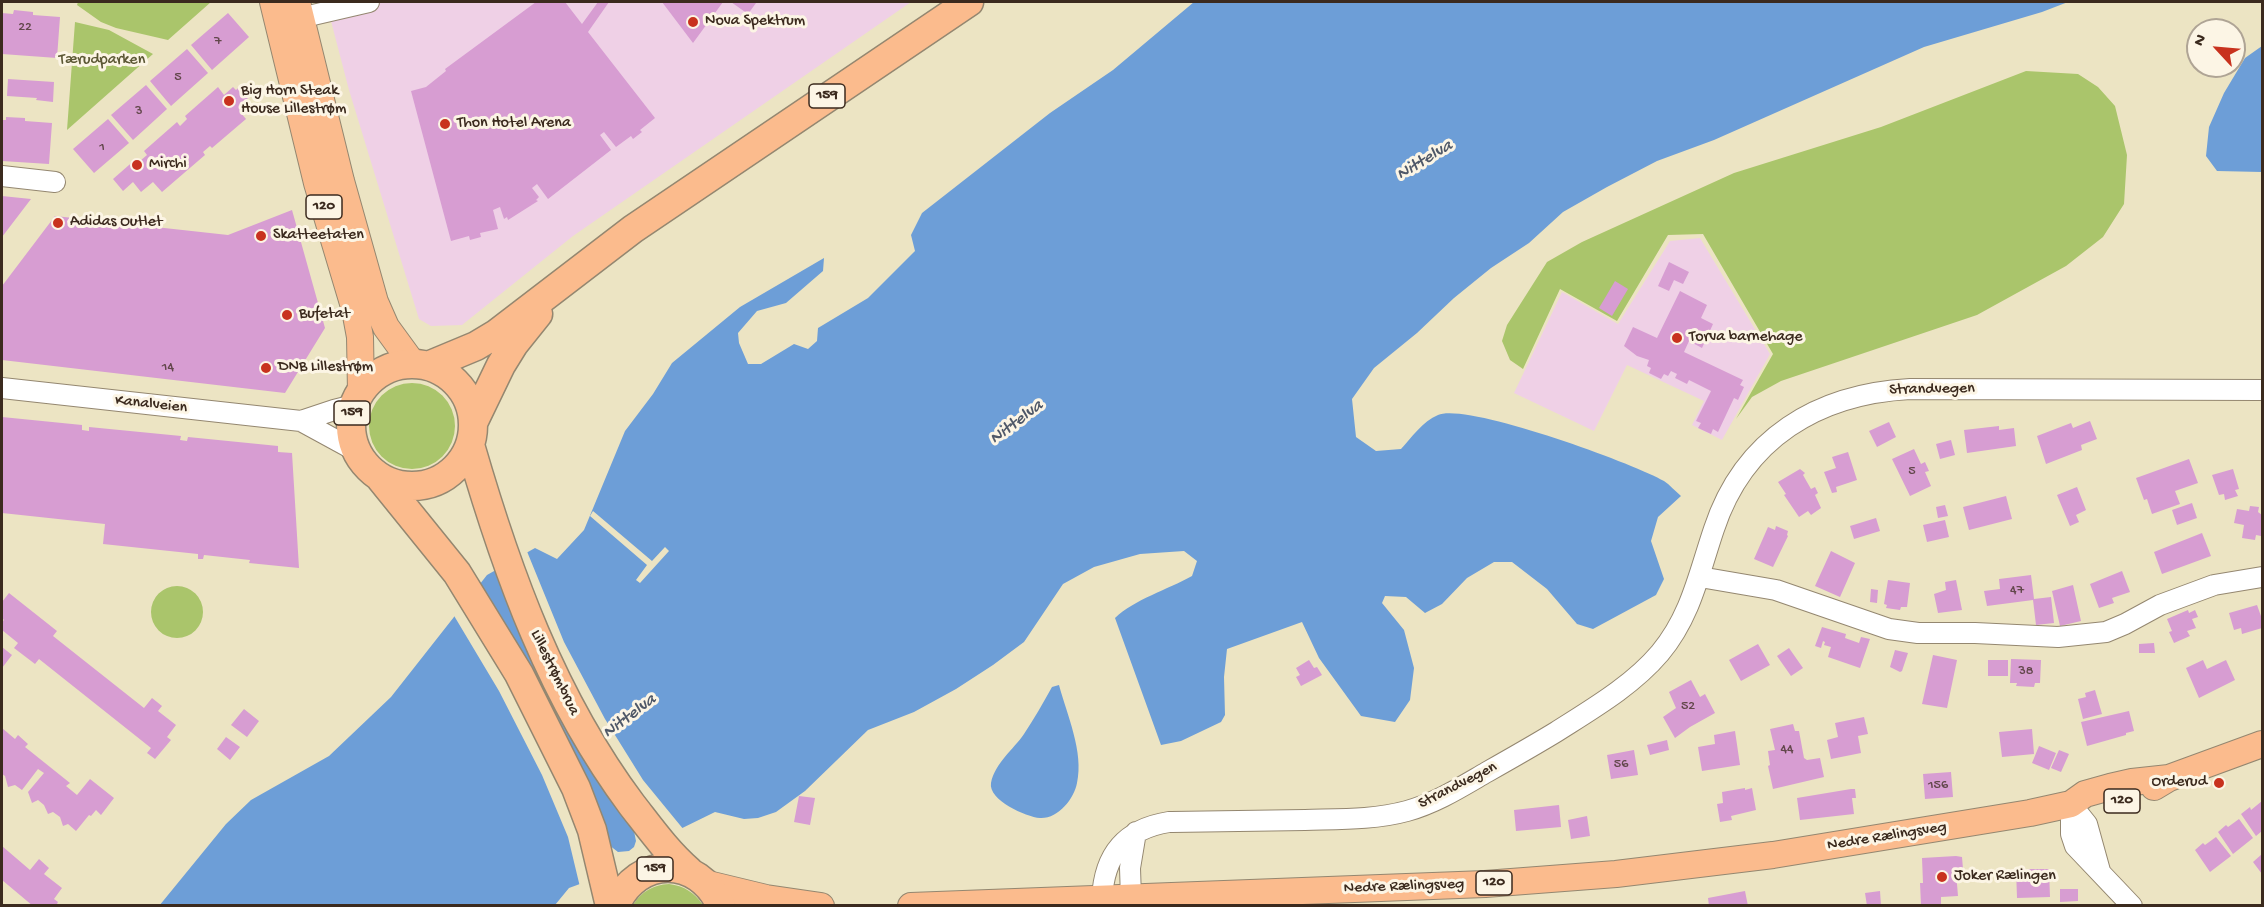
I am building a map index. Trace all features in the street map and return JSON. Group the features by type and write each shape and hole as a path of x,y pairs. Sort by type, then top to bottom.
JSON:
{"highway":[{"name":"159","path":"552,292 534,321 505,358 459,465 447,476 434,483 403,486 381,478 364,464 356,451 351,428 357,399 371,380 383,371 398,366 421,365 476,346 552,292 587,262 633,229 969,2"},
{"name":"159","path":"421,365 449,376 460,387 468,400 471,434"},
{"name":"Lillestrømbrua","path":"471,434 497,537 538,642 564,694 607,770 698,879"},
{"name":"Lillestrømbrua","path":"381,478 457,573 519,674 564,761 592,830 611,901"},
{"name":"159","path":"611,901 631,882 653,869 679,868 698,879"}],"main road":[{"name":"120","path":"288,11 341,181 375,302 386,327 421,365"},
{"name":"120","path":"288,11 317,183 355,310 360,337 357,399"},
{"name":"Nedre Rælingsveg","path":"911,906 1485,884 1668,869 1994,820 2071,804 2083,808 2113,804 2134,798 2169,778 2262,744"},
{"path":"698,879 766,898 821,906"}],"street":[{"path":"288,11 369,2"},
{"path":"2,176 55,182"},
{"name":"Kanalveien","path":"2,388 301,421 356,451"},
{"name":"Strandvegen","path":"1102,899 1103,881 1119,846 1136,832 1148,826 1169,822 1346,819 1405,812 1442,798 1606,699 1644,669 1660,653 1675,632 1690,605 1714,527 1727,494 1735,482 1753,458 1772,440 1820,407 1857,395 1910,389 2262,390"},
{"name":"Kanalveien","path":"301,421 334,410 357,399"},
{"path":"1700,577 1776,590 1889,629 1918,633 2058,637 2106,632 2160,605 2214,585 2262,577"},
{"path":"2071,804 2087,824 2100,871 2132,906"},
{"path":"1131,898 1130,868 1136,832"}],"shaded area":[{"path":"326,2 911,2 573,236 462,325 431,326 419,319 349,90"},
{"path":"1700,238 1770,354 1722,440 1692,425 1704,401 1627,365 1594,431 1514,393 1562,292 1618,324 1670,241"}],"green space":[{"name":"Tærudparken","path":"78,2 211,2 168,40 116,28 101,22 77,5"},
{"name":"Tærudparken","path":"75,22 109,30 153,54 67,130"},
{"path":"2026,71 2078,74 2098,87 2115,106 2127,155 2124,204 2103,237 2066,266 1977,315 1781,381 1752,397 1736,419 1773,354 1703,234 1668,235 1617,321 1560,289 1523,369 1510,360 1502,341 1507,325 1547,262 1582,242 1734,173 1881,127"},
{"path":"412,383 436,390 448,402 455,426 448,450 436,462 412,469 388,462 376,450 369,426 376,402 388,390"},
{"path":"177,586 187,588 195,594 201,602 203,612 201,622 195,630 187,636 177,638 167,636 159,630 153,622 151,612 153,602 159,594 167,588"},
{"path":"669,884 688,890 703,905 633,905 648,890"}],"water":[{"name":"Nittelva","path":"1194,2 2068,2 1924,47 1714,140 1657,161 1607,187 1563,212 1529,243 1491,268 1454,298 1417,333 1374,368 1352,399 1356,437 1376,451 1401,449 1427,421 1438,415 1454,413 1514,425 1620,461 1664,481 1681,496 1658,517 1651,541 1664,579 1656,595 1593,629 1577,624 1547,589 1512,562 1494,562 1467,578 1442,604 1425,613 1406,597 1385,596 1382,603 1404,630 1414,668 1410,700 1395,722 1361,716 1319,658 1302,622 1227,649 1224,677 1225,715 1221,722 1181,741 1161,745 1115,618 1142,600 1192,576 1197,561 1184,551 1140,554 1094,567 1063,584 1024,642 956,689 914,712 868,730 805,791 776,812 758,818 744,819 715,812 617,860 588,881 569,888 555,905 159,906 226,824 251,800 329,756 391,697 487,575 535,548 557,559 584,530 625,431 653,394 672,363 740,307 824,258 823,271 786,303 757,311 738,333 739,343 748,364 761,364 794,344 808,349 817,341 818,328 868,298 915,251 911,235 922,213 1050,113 1113,70"},
{"path":"2262,46 2262,172 2217,171 2206,156 2209,127 2233,78 2246,78 2246,57"},
{"path":"1059,685 1076,746 1079,771 1075,789 1069,801 1059,812 1040,818 1009,807 995,796 991,783 996,769 1024,734 1052,687"}],"pier":[{"path":"593,511 652,561 665,547 669,551 640,583 636,580 647,565 590,516"},
{"path":"526,549 564,642 605,719 643,780 684,830 619,862 590,883 580,887 568,837 542,775 499,691 453,614 478,582 529,665 552,708 574,753 609,845 618,852 629,851 634,847 636,841 634,831 594,775 533,663 494,568"}],"building":[{"path":"536,2 565,2 582,24 598,2 609,2 588,32 655,118 633,139 631,136 616,147 604,132 600,135 611,150 548,199 537,184 532,188 539,197 536,200 538,201 508,220 507,217 504,219 500,207 493,210 498,229 480,233 481,237 470,240 469,236 451,241 411,91 426,87 446,71 445,69"},
{"name":"Nova Spektrum","path":"662,2 723,2 693,43"},
{"name":"Nova Spektrum","path":"731,2 755,2 756,3 748,14"},
{"path":"14,10 33,12 33,15 60,17 57,58 2,54 2,13 13,14"},
{"path":"228,13 249,37 212,70 191,45"},
{"path":"187,49 208,73 171,106 150,81"},
{"path":"8,79 54,82 53,102 36,100 37,98 7,96"},
{"path":"146,85 167,109 133,140 111,115"},
{"path":"218,87 224,95 233,87 236,90 239,87 248,98 245,101 249,105 240,112 246,119 212,148 210,146 203,152 205,155 162,192 153,182 141,192 133,182 123,191 113,179 137,158 140,161 147,155 144,151 177,122 180,126 187,119 185,116"},
{"path":"6,117 52,123 49,164 2,161 2,120 6,120"},
{"path":"108,119 129,143 94,173 73,149"},
{"path":"2,196 31,199 2,237"},
{"path":"292,210 325,328 285,393 2,360 2,286 55,216 228,235"},
{"path":"1669,262 1689,272 1683,284 1674,280 1669,291 1658,286"},
{"path":"1615,281 1628,289 1612,316 1599,308"},
{"path":"1680,291 1707,305 1701,318 1713,324 1702,348 1689,341 1684,352 1743,380 1740,385 1744,387 1738,400 1734,398 1718,432 1713,429 1711,434 1698,428 1701,423 1696,421 1711,391 1689,380 1687,384 1675,378 1677,374 1671,371 1668,376 1664,374 1661,379 1649,373 1651,368 1647,366 1649,360 1637,356 1624,346 1633,327 1657,338"},
{"path":"2,417 82,425 82,430 89,431 89,427 181,436 180,440 187,441 188,437 278,446 278,452 292,453 299,568 249,563 250,560 204,555 203,559 198,559 198,554 103,544 105,524 2,513"},
{"path":"2090,421 2097,439 2081,445 2082,450 2046,464 2037,436 2071,423 2073,428"},
{"path":"1889,422 1896,437 1877,447 1869,431"},
{"path":"1999,426 1999,430 2014,428 2016,446 1967,453 1964,430"},
{"path":"1951,440 1955,455 1940,459 1936,444"},
{"path":"1914,449 1921,464 1925,462 1929,471 1925,472 1931,486 1910,496 1892,459"},
{"path":"1848,452 1857,480 1836,487 1837,492 1832,493 1824,472 1836,468 1832,457"},
{"path":"2189,459 2198,483 2175,491 2180,504 2152,514 2136,478"},
{"path":"1800,469 1805,473 1803,475 1811,489 1815,487 1818,493 1815,495 1821,508 1811,515 1808,511 1799,517 1778,482"},
{"path":"2233,469 2239,489 2235,490 2238,496 2225,500 2224,494 2219,495 2212,475"},
{"path":"2077,487 2086,510 2076,515 2079,522 2070,526 2057,495"},
{"path":"2006,496 2012,519 1969,530 1963,507"},
{"path":"2192,503 2197,518 2177,525 2172,510"},
{"path":"1945,505 1948,516 1938,518 1936,507"},
{"path":"2250,506 2259,507 2258,512 2262,515 2262,533 2261,536 2256,535 2255,540 2242,538 2244,525 2234,523 2237,509 2249,511"},
{"path":"1876,518 1880,531 1854,539 1850,526"},
{"path":"1945,520 1949,537 1927,542 1923,525"},
{"path":"1776,526 1788,531 1788,536 1773,567 1754,559 1768,527 1775,530"},
{"path":"2202,533 2211,556 2162,574 2154,552"},
{"path":"1831,551 1855,563 1840,597 1815,586"},
{"path":"2122,571 2130,592 2112,598 2114,603 2099,608 2090,584"},
{"path":"2031,575 2034,599 2051,597 2054,623 2036,625 2033,600 1987,606 1984,591 2000,589 1999,579"},
{"path":"1888,580 1910,583 1907,607 1901,607 1900,610 1886,608 1887,605 1884,604"},
{"path":"1956,580 1962,610 1938,613 1934,594 1946,590 1945,582"},
{"path":"2073,585 2081,621 2060,626 2052,591"},
{"path":"1871,589 1878,590 1877,603 1870,602"},
{"path":"9,593 57,631 53,636 144,708 152,698 162,706 158,711 176,725 167,737 171,740 155,759 147,753 151,748 39,659 35,664 14,648 18,643 2,630 4,620 2,602"},
{"path":"2257,605 2262,619 2262,628 2242,634 2241,628 2234,630 2229,613"},
{"path":"2188,610 2189,613 2195,610 2198,617 2192,619 2196,628 2187,631 2190,636 2174,643 2167,619"},
{"path":"1822,627 1846,634 1845,638 1859,643 1861,637 1870,639 1860,668 1828,657 1831,647 1824,645 1823,641 1821,648 1815,646"},
{"path":"2154,643 2155,653 2139,653 2139,644"},
{"path":"1758,644 1770,665 1741,681 1729,660"},
{"path":"2,647 12,655 2,668"},
{"path":"1789,648 1803,668 1791,676 1777,656"},
{"path":"1895,650 1908,653 1900,672 1890,667"},
{"path":"1933,655 1957,660 1947,708 1922,704"},
{"path":"2011,659 2041,660 2040,683 2035,683 2034,687 2016,686 2017,683 2010,683"},
{"path":"1309,660 1322,675 1301,686 1296,677 1300,675 1296,668"},
{"path":"1988,660 2008,660 2008,676 1988,676"},
{"path":"2203,660 2207,669 2226,660 2235,680 2199,698 2186,668"},
{"path":"1691,680 1700,697 1705,694 1715,713 1675,738 1663,717 1676,708 1669,692"},
{"path":"2095,690 2102,714 2083,719 2078,699 2086,697 2085,693"},
{"path":"244,709 259,721 247,737 231,725"},
{"path":"2129,711 2134,731 2087,746 2081,722"},
{"path":"1864,717 1868,734 1858,736 1861,753 1831,759 1827,740 1838,737 1835,723"},
{"path":"1793,724 1795,731 1799,731 1804,758 1807,760 1820,758 1824,777 1773,789 1768,766 1770,765 1768,751 1775,750 1770,729"},
{"path":"2,728 15,739 18,735 28,744 25,747 70,783 66,786 77,795 90,779 114,798 101,815 96,810 76,831 68,824 63,826 60,817 53,812 48,814 44,805 38,800 32,803 28,792 44,773 38,769 22,790 15,785 8,787 5,776 2,774"},
{"path":"2032,729 2034,754 2002,757 1999,732"},
{"path":"1735,731 1740,765 1702,771 1698,747 1715,744 1714,735"},
{"path":"226,737 240,747 230,760 217,749"},
{"path":"1667,740 1669,750 1650,755 1647,745"},
{"path":"2039,746 2056,753 2049,770 2032,763"},
{"path":"1634,750 1638,775 1611,779 1607,755"},
{"path":"2059,750 2069,754 2061,772 2051,768"},
{"path":"1951,772 1953,797 1925,799 1923,774"},
{"path":"1745,788 1745,790 1752,788 1756,810 1731,816 1732,820 1720,822 1717,804 1723,803 1722,792"},
{"path":"1855,789 1856,798 1852,798 1854,814 1800,820 1797,798"},
{"path":"799,796 815,798 810,825 794,822"},
{"path":"2262,801 2262,831 2256,836 2241,814 2250,807 2251,810"},
{"path":"1559,805 1561,827 1516,831 1514,810"},
{"path":"1587,816 1590,836 1571,839 1568,820"},
{"path":"2239,819 2253,838 2233,854 2218,832"},
{"path":"2216,837 2231,856 2210,872 2195,850"},
{"path":"2,846 30,870 39,859 49,868 44,874 62,888 54,899 58,902 56,906 33,906 2,880"},
{"path":"2262,854 2262,874 2253,862"},
{"path":"1962,857 1963,869 1960,869 1961,872 1956,872 1958,896 1941,897 1941,904 1921,905 1922,858"},
{"path":"2016,869 2049,869 2050,897 2017,898"},
{"path":"2060,889 2078,889 2078,901 2060,902"},
{"path":"1745,891 1748,906 1709,906 1708,898"},
{"path":"1880,891 1881,906 1867,906 1865,893"}],"place":[{"name":"Nova Spektrum","path":"693,22"},
{"name":"Big Horn Steak House Lillestrøm","path":"229,101"},
{"name":"Thon Hotel Arena","path":"445,124"},
{"name":"Mirchi","path":"137,165"},
{"name":"Adidas Outlet","path":"58,223"},
{"name":"Skatteetaten","path":"261,236"},
{"name":"Bufetat","path":"287,315"},
{"name":"Torva barnehage","path":"1677,338"},
{"name":"DNB Lillestrøm","path":"266,368"},
{"name":"Orderud","path":"2219,783"},
{"name":"Joker Rælingen","path":"1942,877"}]}
